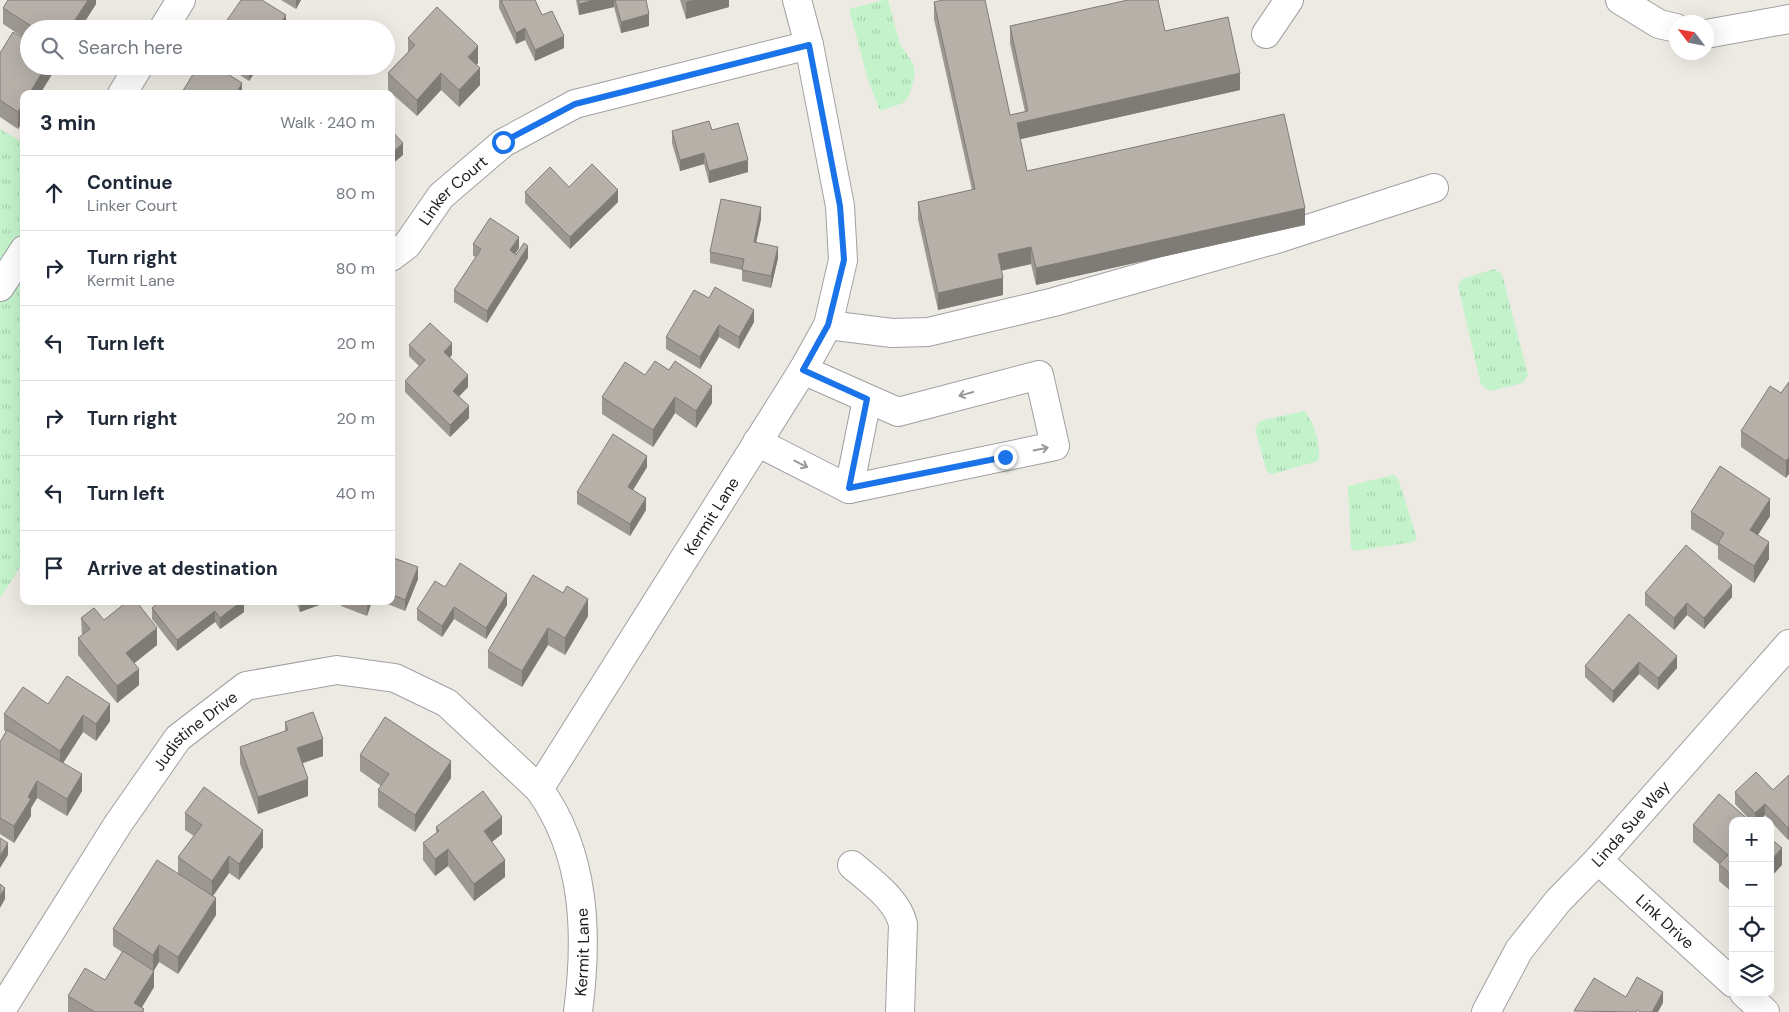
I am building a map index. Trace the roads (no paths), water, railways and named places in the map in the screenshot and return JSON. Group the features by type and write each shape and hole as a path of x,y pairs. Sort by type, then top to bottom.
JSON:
{"street":[{"path":"169,20 181,0"},
{"name":"Kermit Lane","path":"578,1012 584,969 581,901 572,856 556,812 539,789 803,370 828,325 844,260 840,206 809,45 797,0"},
{"path":"1266,34 1289,0"},
{"path":"1620,0 1659,24 1669,26"},
{"path":"1714,33 1789,20"},
{"name":"Linker Court","path":"395,254 407,245 441,196 503,142 575,104 809,45"},
{"path":"124,90 134,75"},
{"path":"828,325 892,333 928,332 1054,302 1280,238 1434,188"},
{"path":"0,287 20,256"},
{"path":"757,442 849,488 1055,446 1038,375 898,412 803,370"},
{"path":"849,488 867,399"},
{"name":"Linda Sue Way","path":"1486,1012 1519,950 1558,901 1598,860 1789,644"},
{"name":"Judistine Drive","path":"0,1012 118,824 178,738 246,686 337,670 395,678 447,703 539,789"},
{"name":"Link Drive","path":"1598,860 1729,979"},
{"path":"852,865 893,903 900,914 903,924 900,1012"},
{"path":"1748,997 1765,1012"}]}
